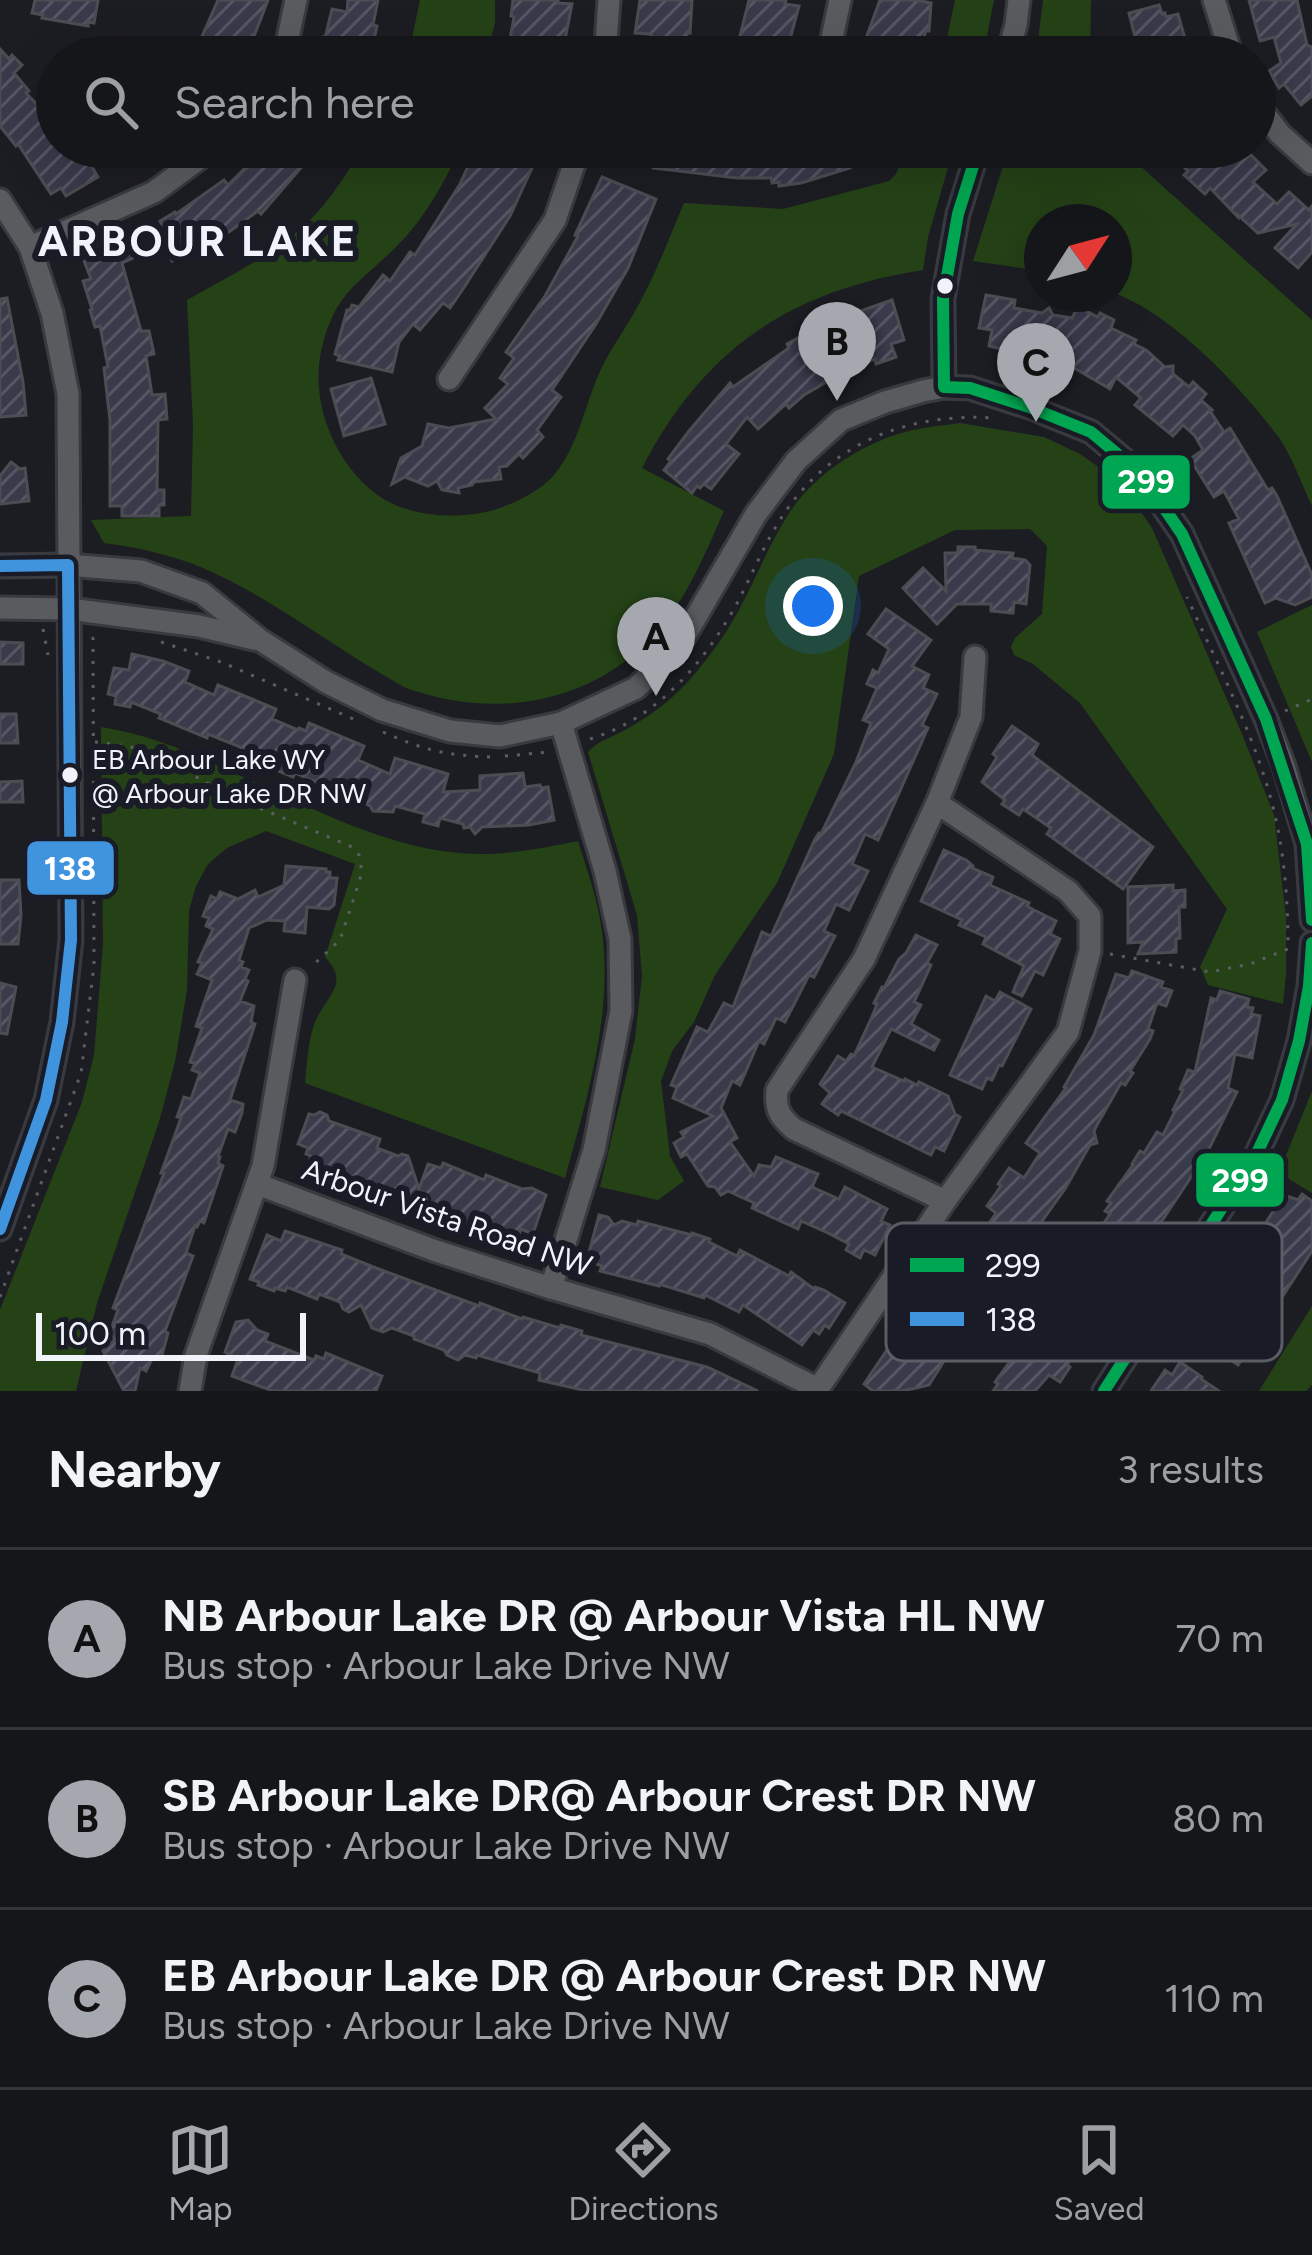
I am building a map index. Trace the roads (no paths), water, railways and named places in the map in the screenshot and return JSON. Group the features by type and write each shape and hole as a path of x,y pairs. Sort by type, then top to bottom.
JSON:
{"street":[{"path":"288,36 296,0"},
{"path":"606,36 609,0"},
{"path":"832,36 840,0"},
{"path":"1013,36 1018,0"},
{"path":"1214,0 1225,36"},
{"path":"1276,129 1312,163"},
{"path":"30,247 154,192 186,168"},
{"path":"449,379 555,220 573,168"},
{"path":"944,387 943,299 958,214 972,168"},
{"path":"0,200 30,247 52,313 68,394 71,940 62,1022 46,1100 0,1229"},
{"path":"0,566 141,571 202,593 260,640 382,710 450,731 500,736 561,724 636,688 679,646 756,514 796,461 841,419 944,387 970,388 1091,432 1140,473 1182,534 1272,735 1307,844 1312,920"},
{"path":"0,608 69,608 200,626 260,640"},
{"path":"945,1201 794,1129 780,1116 776,1103 777,1090 864,959 937,803 971,717 975,657"},
{"path":"551,1288 594,1150 621,1011 620,938 561,724"},
{"path":"930,1223 1068,1032 1090,951 1090,916 1068,891 937,803"},
{"path":"1212,1223 1256,1155 1282,1100 1299,1041 1312,943"},
{"path":"257,1184 295,980"},
{"name":"Arbour Vista Road NW","path":"190,1391 196,1355 257,1184 436,1251 710,1334 817,1390"},
{"path":"817,1390 886,1288"},
{"path":"1103,1391 1122,1361"}],"place":[{"name":"SB Arbour Lake DR@ Arbour Crest DR NW","path":"837,401"},
{"name":"EB Arbour Lake DR @ Arbour Crest DR NW","path":"1036,422"},
{"name":"NB Arbour Lake DR @ Arbour Vista HL NW","path":"656,696"},
{"name":"EB Arbour Lake WY @ Arbour Lake DR NW","path":"70,775"}],"district":[{"name":"ARBOUR LAKE","path":"198,241"}]}
